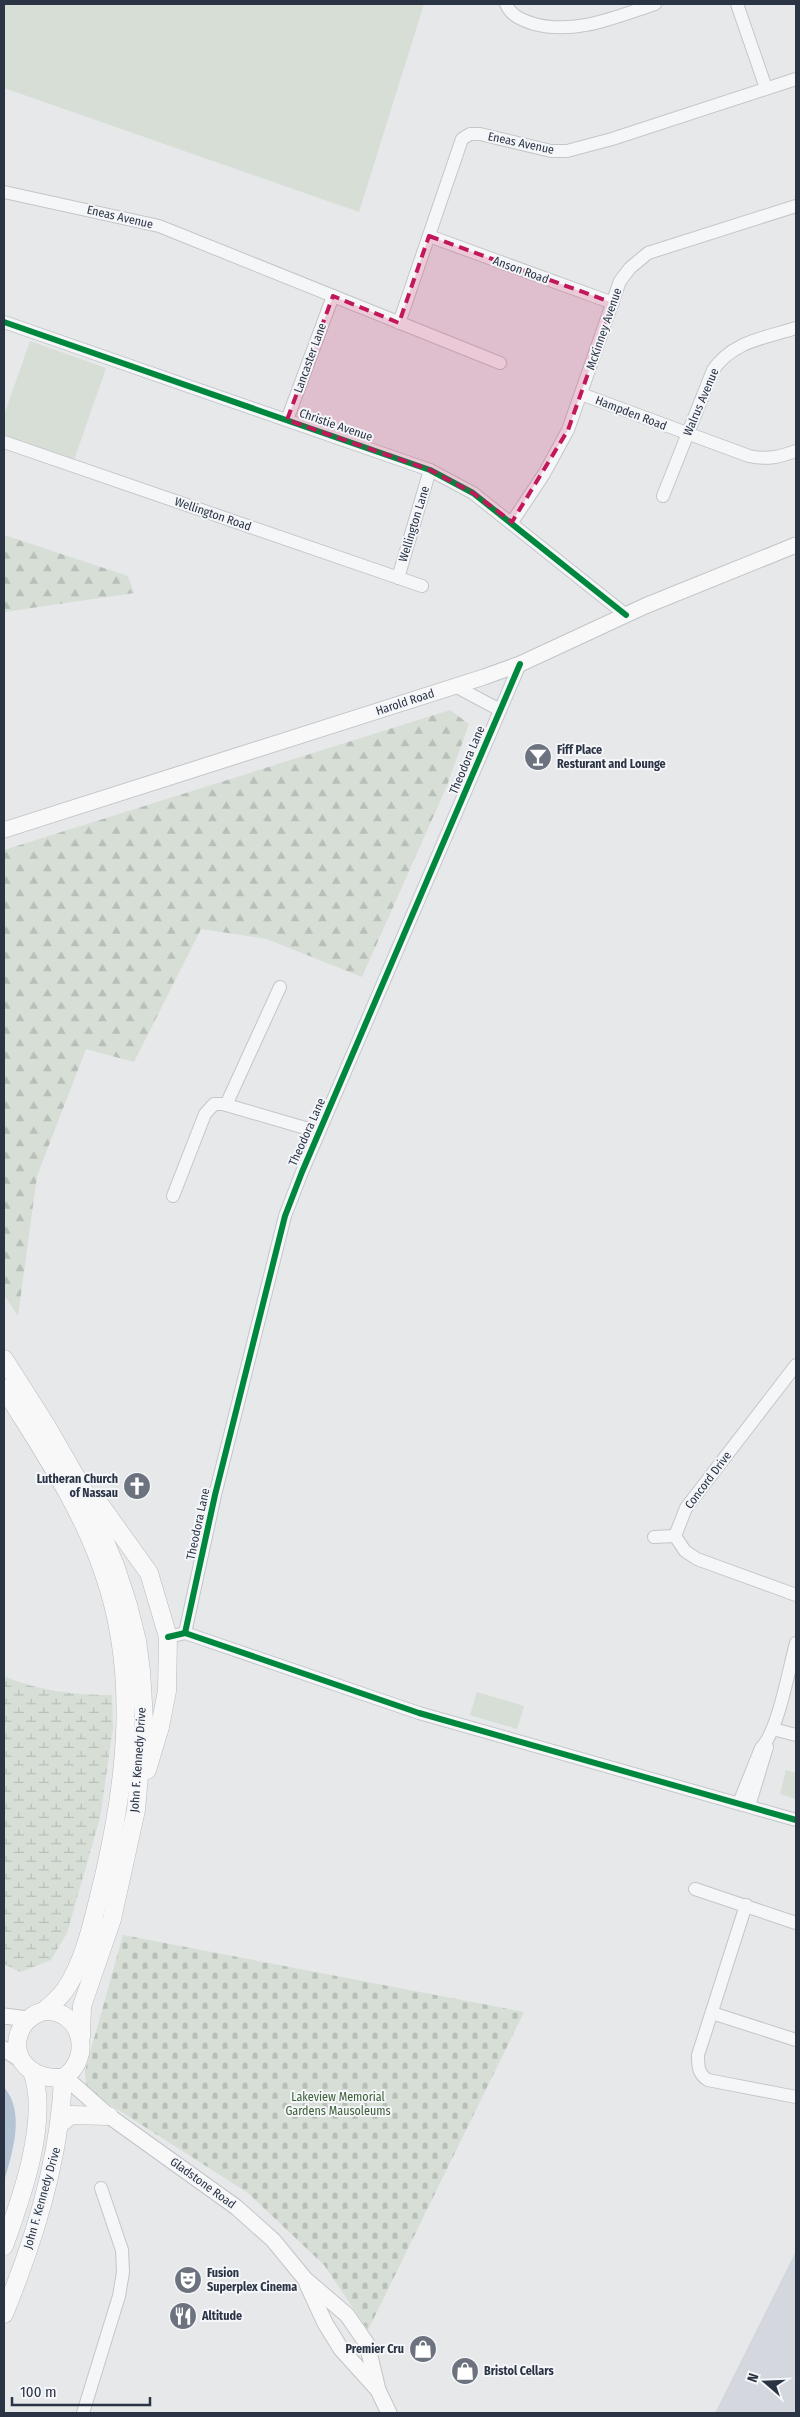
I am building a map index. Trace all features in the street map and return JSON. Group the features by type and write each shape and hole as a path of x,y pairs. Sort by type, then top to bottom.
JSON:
{"highway":[{"name":"John F. Kennedy Drive","path":"4,1359 77,1478 116,1568 137,1641 144,1720 136,1810 112,1919 82,2006 79,2059"},
{"name":"John F. Kennedy Drive","path":"4,1388 65,1489 88,1534 104,1574 120,1639 126,1717 121,1791 97,1903 72,1978 58,1998 21,2027 17,2038 17,2049 39,2096 35,2140 4,2246"},
{"path":"77,1478 90,1491 149,1573 176,1635 160,1727 136,1810"},
{"path":"36,2015 55,2012 67,2017 76,2026 81,2037"},
{"path":"26,2066 44,2077 64,2077 71,2072 79,2059"},
{"name":"John F. Kennedy Drive","path":"4,2314 20,2276 49,2179 61,2123 64,2077"},
{"path":"61,2123 71,2115 109,2116"}],"main road":[{"name":"Harold Road","path":"4,830 520,664 626,615 796,545"},
{"path":"4,2016 36,2015"},
{"path":"4,2049 26,2066"},
{"name":"Gladstone Road","path":"79,2059 84,2082 92,2100"},
{"name":"Gladstone Road","path":"64,2077 109,2116 236,2207 273,2240 305,2279 347,2315 367,2344 378,2390 389,2413"},
{"name":"Gladstone Road","path":"305,2279 325,2323 350,2359 378,2390"},
{"path":"325,2323 328,2318 336,2313 347,2315"},
{"path":"350,2359 357,2358 367,2344"}],"street":[{"path":"506,4 517,17 526,21 562,28 587,25 655,4"},
{"path":"737,4 766,88"},
{"name":"Eneas Avenue","path":"399,323 458,146 462,139 470,134 480,134 551,151 566,151 612,139 796,79"},
{"name":"Eneas Avenue","path":"4,192 159,226 500,363"},
{"name":"McKinney Avenue","path":"512,522 556,454 568,430 620,281 630,268 648,253 796,206"},
{"name":"Anson Road","path":"429,236 613,303"},
{"name":"Lancaster Lane","path":"286,420 333,296"},
{"name":"Christie Avenue","path":"4,322 430,470 473,493 512,522 626,615"},
{"name":"Walrus Avenue","path":"664,496 713,370 726,353 745,344 796,328"},
{"name":"Hampden Road","path":"581,394 731,451 763,459 796,451"},
{"name":"Wellington Road","path":"4,442 422,586"},
{"name":"Wellington Lane","path":"398,578 430,470"},
{"name":"Theodora Lane","path":"176,1635 215,1495 276,1247 298,1180 520,664"},
{"path":"455,686 500,710"},
{"path":"226,1105 280,987"},
{"path":"173,1196 205,1114 214,1104 226,1105 319,1132"},
{"name":"Concord Drive","path":"675,1536 686,1508 796,1365"},
{"path":"654,1537 675,1536 685,1551 698,1560 796,1595"},
{"path":"176,1635 419,1713 642,1778 744,1804 796,1820"},
{"path":"744,1804 765,1760 767,1742 773,1729 796,1643"},
{"path":"773,1729 796,1735"},
{"path":"695,1889 796,1923"},
{"path":"746,1905 698,2056 698,2067 702,2076 708,2080 796,2097"},
{"path":"712,2013 796,2040"},
{"path":"83,2413 119,2296 123,2272 122,2250 101,2188"}],"highlighted area":[{"path":"429,236 613,303 568,430 512,522 473,493 430,470 287,420 333,296 399,323"}],"shaded area":[{"path":"795,2253 796,2413 715,2413"}],"green space":[{"path":"4,4 424,4 359,212 4,88"},
{"path":"30,341 106,368 73,463 4,439 4,415"},
{"path":"4,535 128,576 134,593 4,612"},
{"path":"450,710 469,724 446,788 362,977 267,939 201,929 134,1062 86,1049 37,1176 18,1316 4,1295 4,850"},
{"path":"4,1676 43,1689 112,1695 113,1728 100,1818 67,1933 51,1960 20,1972 4,1964"},
{"path":"477,1692 524,1706 517,1729 470,1715"},
{"path":"786,1770 796,1773 796,1799 780,1794"},
{"name":"Lakeview Memorial Gardens Mausoleums","path":"123,1935 524,2012 368,2330 324,2265 248,2193 95,2095 86,2084 85,2071"}],"water":[{"path":"4,2087 11,2097 16,2121 13,2146 4,2182"}],"cycle path":[{"path":"4,322 430,470 473,493 626,615"},
{"path":"185,1633 215,1495 285,1216 302,1172 520,664"},
{"path":"168,1637 185,1633 419,1713 796,1820"}],"place":[{"name":"Fiff Place Resturant and Lounge","path":"538,757"},
{"name":"Lutheran Church of Nassau","path":"137,1486"},
{"name":"Fusion Superplex Cinema","path":"188,2280"},
{"name":"Altitude","path":"183,2316"},
{"name":"Premier Cru","path":"423,2349"},
{"name":"Bristol Cellars","path":"465,2371"}]}
